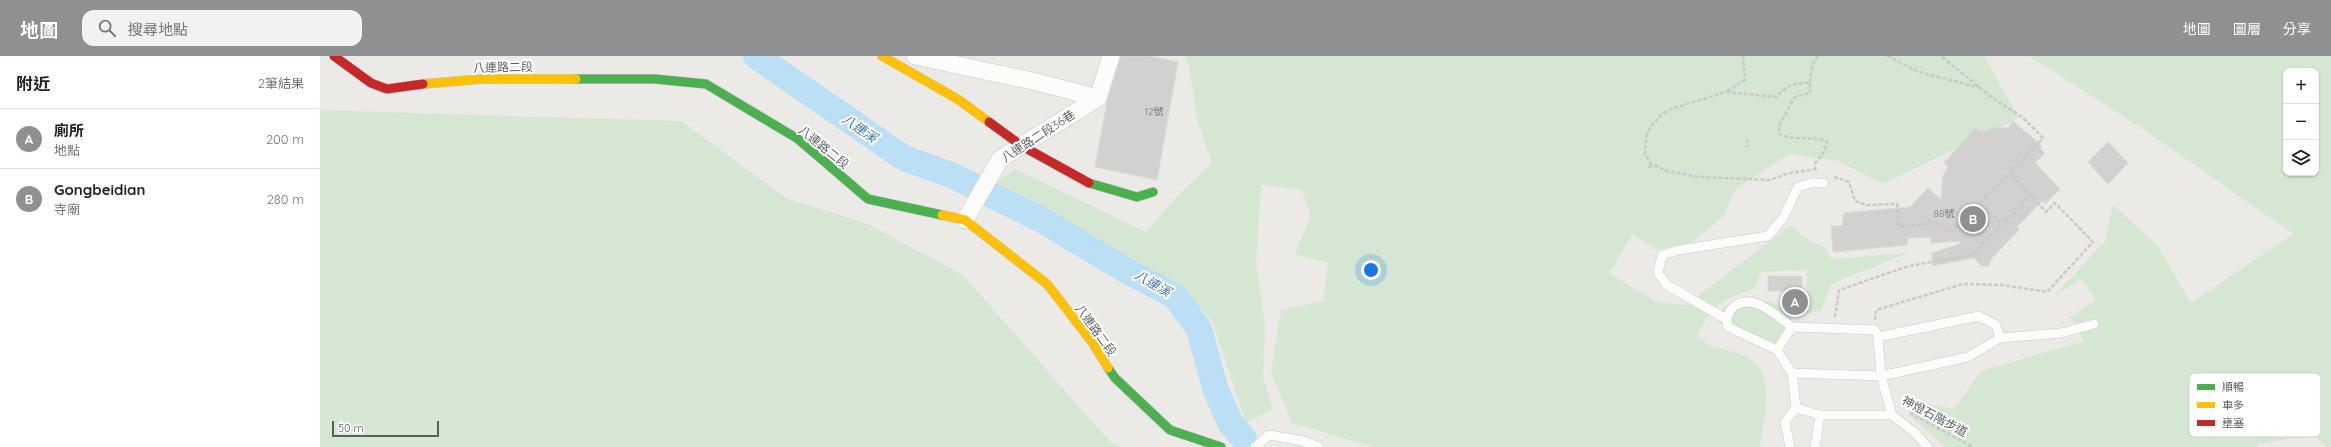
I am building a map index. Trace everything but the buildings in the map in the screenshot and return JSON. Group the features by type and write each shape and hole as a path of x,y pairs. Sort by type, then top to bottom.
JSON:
{"street":[{"name":"八連路二段","path":"334,56 371,83 387,89 446,81 482,79 655,79 706,84 798,139 868,199 965,220 1048,284 1092,342 1116,378 1170,430 1202,442 1221,447"},
{"path":"882,56 926,83 959,100 1022,146 1087,182 1136,197 1153,192"},
{"path":"915,56 1037,82 1098,98 1111,56"},
{"name":"八連路二段36巷","path":"965,220 1000,159 1098,98"}],"lane":[{"path":"1726,319 1667,285 1658,273 1662,255 1679,250 1768,236 1783,218 1798,187 1811,182 1827,179"},
{"path":"1790,447 1785,422 1796,408 1792,373 1777,350 1728,327 1726,319 1729,310 1740,302 1753,302 1769,310 1792,327 1834,328 1877,334 1979,316 1996,325 2000,338"},
{"path":"1792,373 1881,376 1968,357 2000,338 2061,333 2094,324"},
{"path":"1777,350 1792,327"},
{"path":"1877,334 1881,376 1892,415 1915,433 1928,447"},
{"path":"1796,408 1820,416 1892,415"},
{"path":"1815,447 1820,416"},
{"path":"1255,447 1269,434 1303,441 1319,447"}],"path":[{"path":"1743,56 1745,80 1726,92 1696,100 1662,114 1650,128 1646,138 1645,154 1651,164 1667,171 1716,178 1771,180 1785,174 1815,169 1820,172"},
{"path":"1815,169 1815,164 1825,151 1826,141 1815,137 1784,137 1779,134 1779,126 1795,97 1810,93 1812,65 1818,56"},
{"path":"1888,56 1919,72 1982,88"},
{"path":"1827,179 1849,182 1855,201 1867,205 1897,204 1898,226 1940,223 1950,232 2010,174 2043,138 2021,116 1994,100 1982,88 1941,56"},
{"path":"1726,92 1777,97 1782,90 1796,82 1810,83"},
{"path":"1747,139 1747,147"},
{"path":"1649,168 1651,164"},
{"path":"1877,334 1876,310 1964,284 2002,285 2047,292 2093,242 2055,203 2046,212 2010,174"},
{"path":"1834,328 1839,290 1909,266 1972,255 2030,195"},
{"path":"1980,204 2002,224"},
{"name":"神燈石階步道","path":"1888,401 1972,447"}],"green space":[{"path":"1185,56 1984,56 2019,118 1883,184 1838,161 1789,154 1736,189 1722,218 1692,242 1656,250 1633,234 1609,273 1657,302 1686,305 1791,225 1805,238 1826,248 1831,259 1908,253 1831,284 1821,311 1807,313 1807,270 1761,272 1754,289 1726,300 1708,316 1697,336 1707,344 1738,353 1751,359 1760,369 1766,392 1766,406 1760,447 1374,447 1292,423 1271,373 1281,310 1323,301 1328,263 1295,254 1311,215 1302,190 1261,185 1256,263 1265,323 1263,378 1273,409 1246,423 1212,321 1175,282 994,184 1015,169 1146,232 1177,196 1212,163 1197,120 1189,64"},
{"path":"2029,56 2331,56 2331,447 2326,447 2317,437 2321,437 2321,373 2189,373 2189,437 2298,437 2259,444 2257,447 1945,447 1909,415 1908,400 1954,409 1981,371 2084,341 2070,317 2096,300 2082,279 2055,295 2105,241 2113,205 2158,246 2191,303 2293,234 2146,131"},
{"path":"320,110 681,121 786,198 870,225 963,275 1111,443 1122,447 320,447"},
{"path":"1751,300 1769,302 1779,306 1792,319 1771,350 1762,342 1716,321 1723,307"}],"waterway":[{"name":"八連溪","path":"756,56 904,158 951,175 972,185"},
{"name":"八連溪","path":"989,194 1040,219 1129,272 1175,296 1199,329 1216,391 1231,424 1244,439"}],"traffic: fast":[{"path":"576,79 655,79 706,84 798,139 868,199 942,215"},
{"path":"1089,183 1137,197 1153,192"},
{"path":"1108,368 1115,378 1170,430 1221,447"}],"traffic: slow":[{"path":"882,56 959,100 989,122"},
{"path":"423,84 482,79 576,79"},
{"path":"942,215 965,220 1047,284 1092,342 1108,368"}],"traffic: jam":[{"path":"334,56 371,83 387,89 423,84"},
{"path":"989,122 1022,146 1089,183"}],"place":[{"name":"Gongbeidian","path":"1973,219"},
{"name":"廁所","path":"1795,302"}]}
